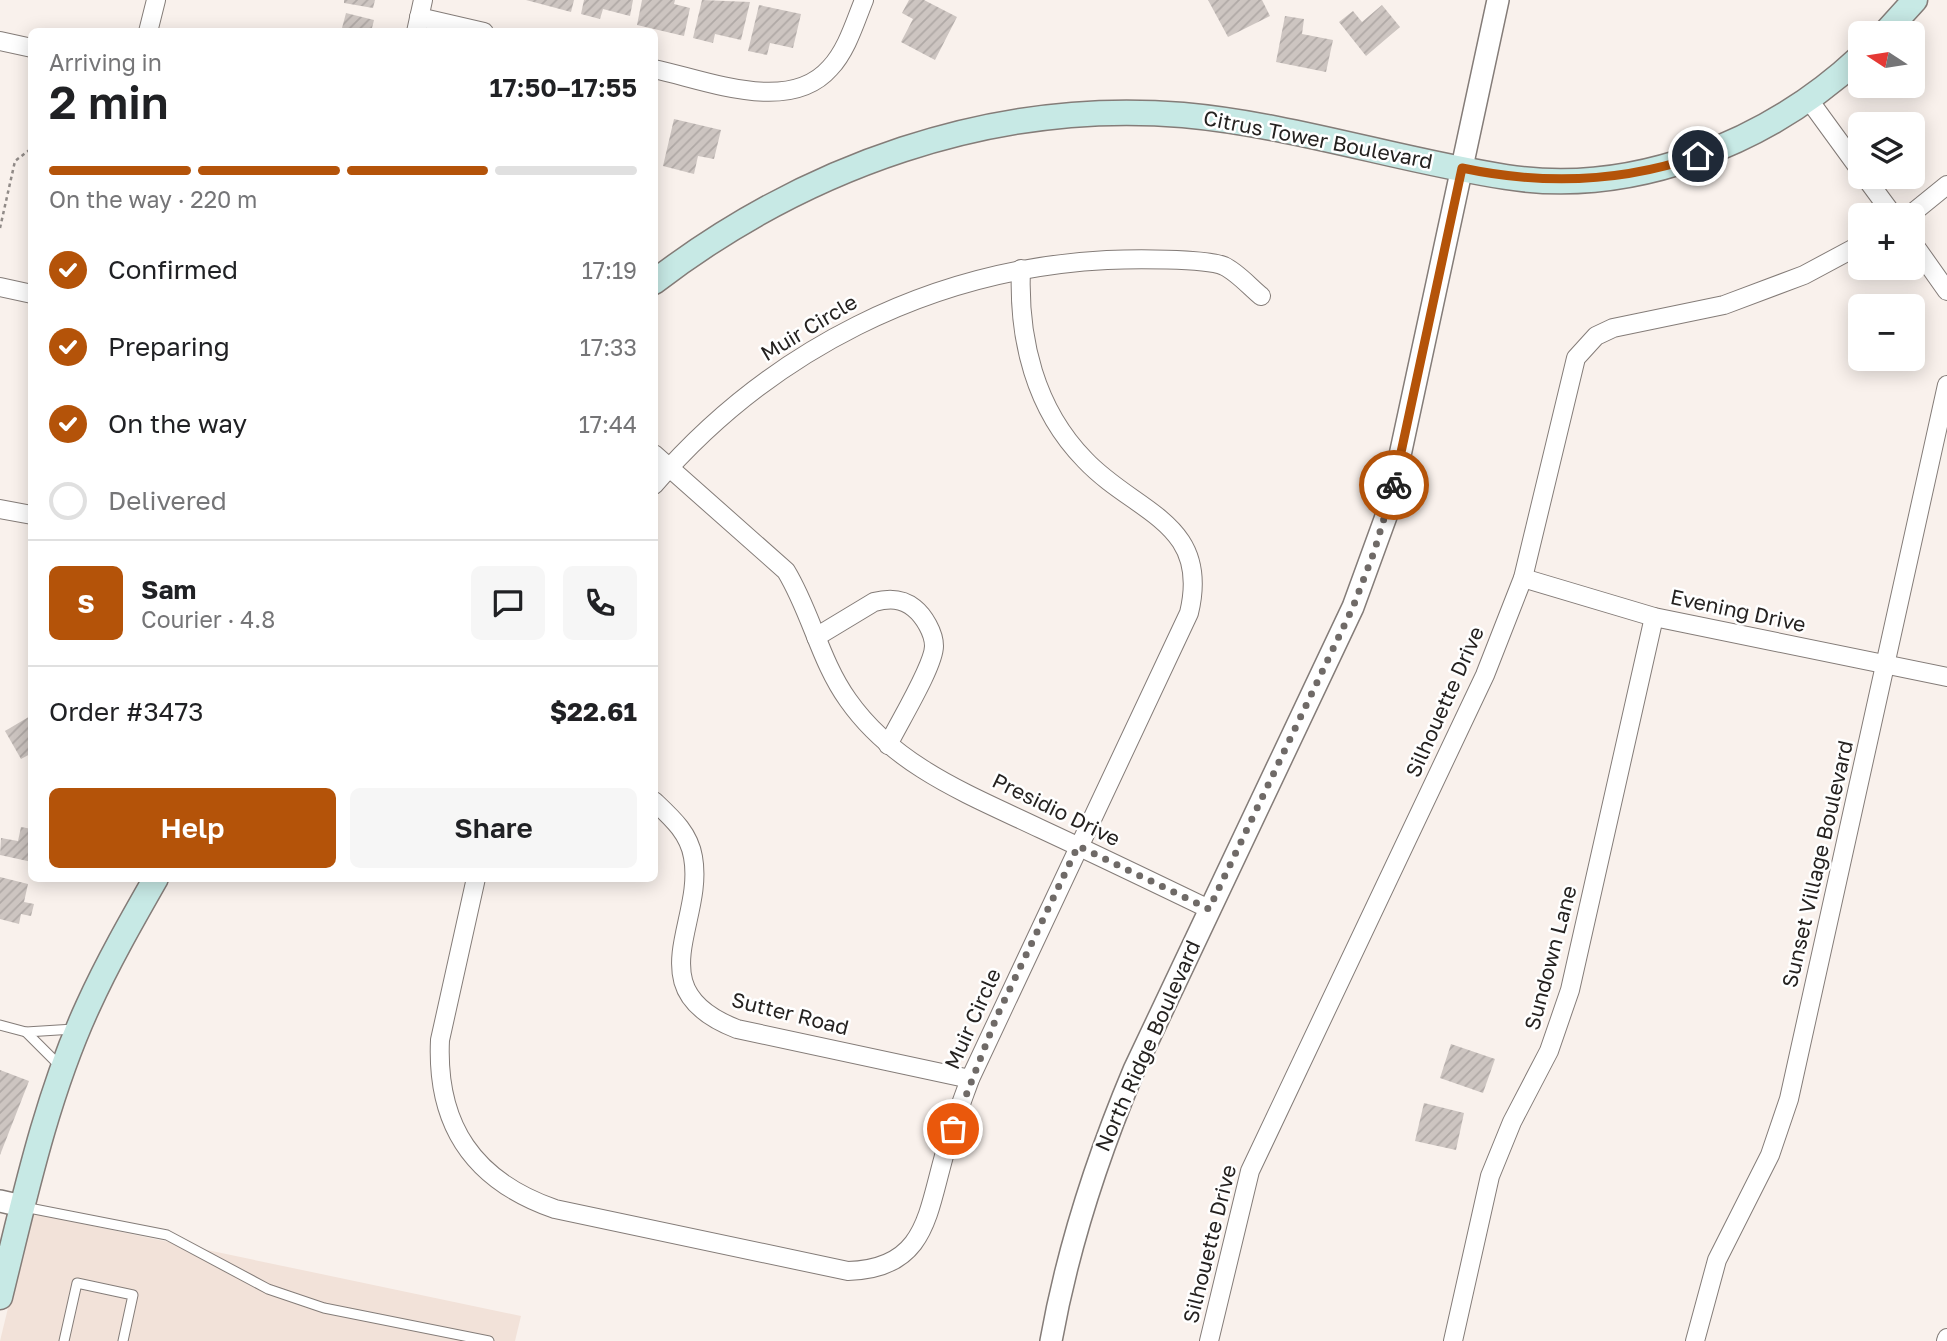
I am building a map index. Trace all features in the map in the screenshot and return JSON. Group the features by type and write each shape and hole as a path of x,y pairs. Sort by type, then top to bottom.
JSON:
{"main road":[{"path":"1896,21 1915,0"},
{"name":"Citrus Tower Boulevard","path":"658,279 737,224 830,177 942,138 1011,122 1124,114 1182,115 1326,138 1507,177 1554,180 1636,172 1719,148 1761,129 1809,100 1848,67"},
{"path":"0,1297 11,1203 87,1007 154,882"}],"street":[{"path":"149,28 156,0"},
{"path":"658,70 766,93 800,89 830,69 841,52 864,0"},
{"name":"North Ridge Boulevard","path":"1051,1341 1086,1191 1101,1147 1209,909 1353,607 1388,511 1498,0"},
{"path":"419,16 468,28"},
{"path":"0,41 28,47"},
{"path":"1809,100 1848,154"},
{"path":"1925,203 1947,185"},
{"name":"Silhouette Drive","path":"1209,1341 1251,1171 1485,675 1523,579 1560,432 1571,373 1585,346 1613,328 1724,305 1804,275 1848,251"},
{"path":"1925,260 1947,291"},
{"name":"Muir Circle","path":"658,480 746,395 790,363 836,335 925,295 1021,270 1083,261 1181,261 1223,266 1261,296"},
{"name":"Muir Circle","path":"475,882 440,1040 442,1090 449,1116 473,1157 498,1181 528,1199 555,1209 848,1272 867,1271 900,1257 923,1230 970,1079 1189,613 1193,594 1193,573 1185,548 1171,526 1105,480 1077,452 1049,412 1028,357 1022,324 1021,270"},
{"path":"0,286 28,293"},
{"name":"Sunset Village Boulevard","path":"1695,1341 1717,1260 1770,1155 1785,1112 1947,385"},
{"name":"Presidio Drive","path":"658,457 786,571 848,700 888,745 932,776 1209,909"},
{"path":"0,509 28,514"},
{"name":"Evening Drive","path":"1523,579 1654,617 1947,677"},
{"path":"816,637 874,602 884,599 909,603 918,611 932,633 932,658 888,745"},
{"name":"Sundown Lane","path":"1453,1341 1490,1176 1563,1016 1654,617"},
{"name":"Sutter Road","path":"658,805 678,824 693,857 695,874 680,948 681,967 695,1000 707,1013 737,1029 970,1079"}],"lane":[{"path":"0,1025 26,1032 79,1029"},
{"path":"26,1032 64,1070"},
{"path":"11,1203 167,1234 268,1289 324,1308 489,1341"},
{"path":"64,1341 77,1283 133,1295 123,1341"}],"path":[{"path":"0,228 15,161 28,151"}],"shaded area":[{"path":"31,1213 521,1316 515,1341 0,1341"}],"building":[{"path":"344,0 375,0 373,8 344,3"},
{"path":"526,0 574,0 571,12"},
{"path":"584,0 633,0 630,16 603,9 600,19 581,14"},
{"path":"642,0 675,0 674,4 690,8 684,36 637,25"},
{"path":"702,0 750,2 741,40 715,34 713,43 693,38"},
{"path":"909,0 924,0 957,17 935,60 901,42 913,19 902,13"},
{"path":"1208,0 1262,0 1270,16 1228,37"},
{"path":"759,5 801,14 793,48 770,43 767,55 748,51"},
{"path":"1382,5 1400,27 1366,56 1339,22 1353,11 1362,22"},
{"path":"346,13 374,20 372,28 342,28"},
{"path":"1285,16 1304,19 1302,34 1333,40 1326,72 1276,62"},
{"path":"674,119 721,130 714,159 698,156 694,174 663,166"},
{"path":"28,717 28,755 21,759 5,731"},
{"path":"21,827 28,828 28,861 0,855 1,838 18,841"},
{"path":"0,877 28,884 24,902 34,904 31,916 21,914 19,924 0,919"},
{"path":"1451,1044 1495,1059 1483,1093 1440,1078"},
{"path":"0,1070 29,1081 0,1155"},
{"path":"1424,1103 1464,1113 1456,1150 1415,1141"}],"way so far":[{"path":"953,1129 970,1079 997,1016 1078,846 1209,909 1353,607 1388,511 1394,485"}],"route":[{"path":"1394,485 1462,168 1507,177 1585,180 1636,172 1698,156"}]}
